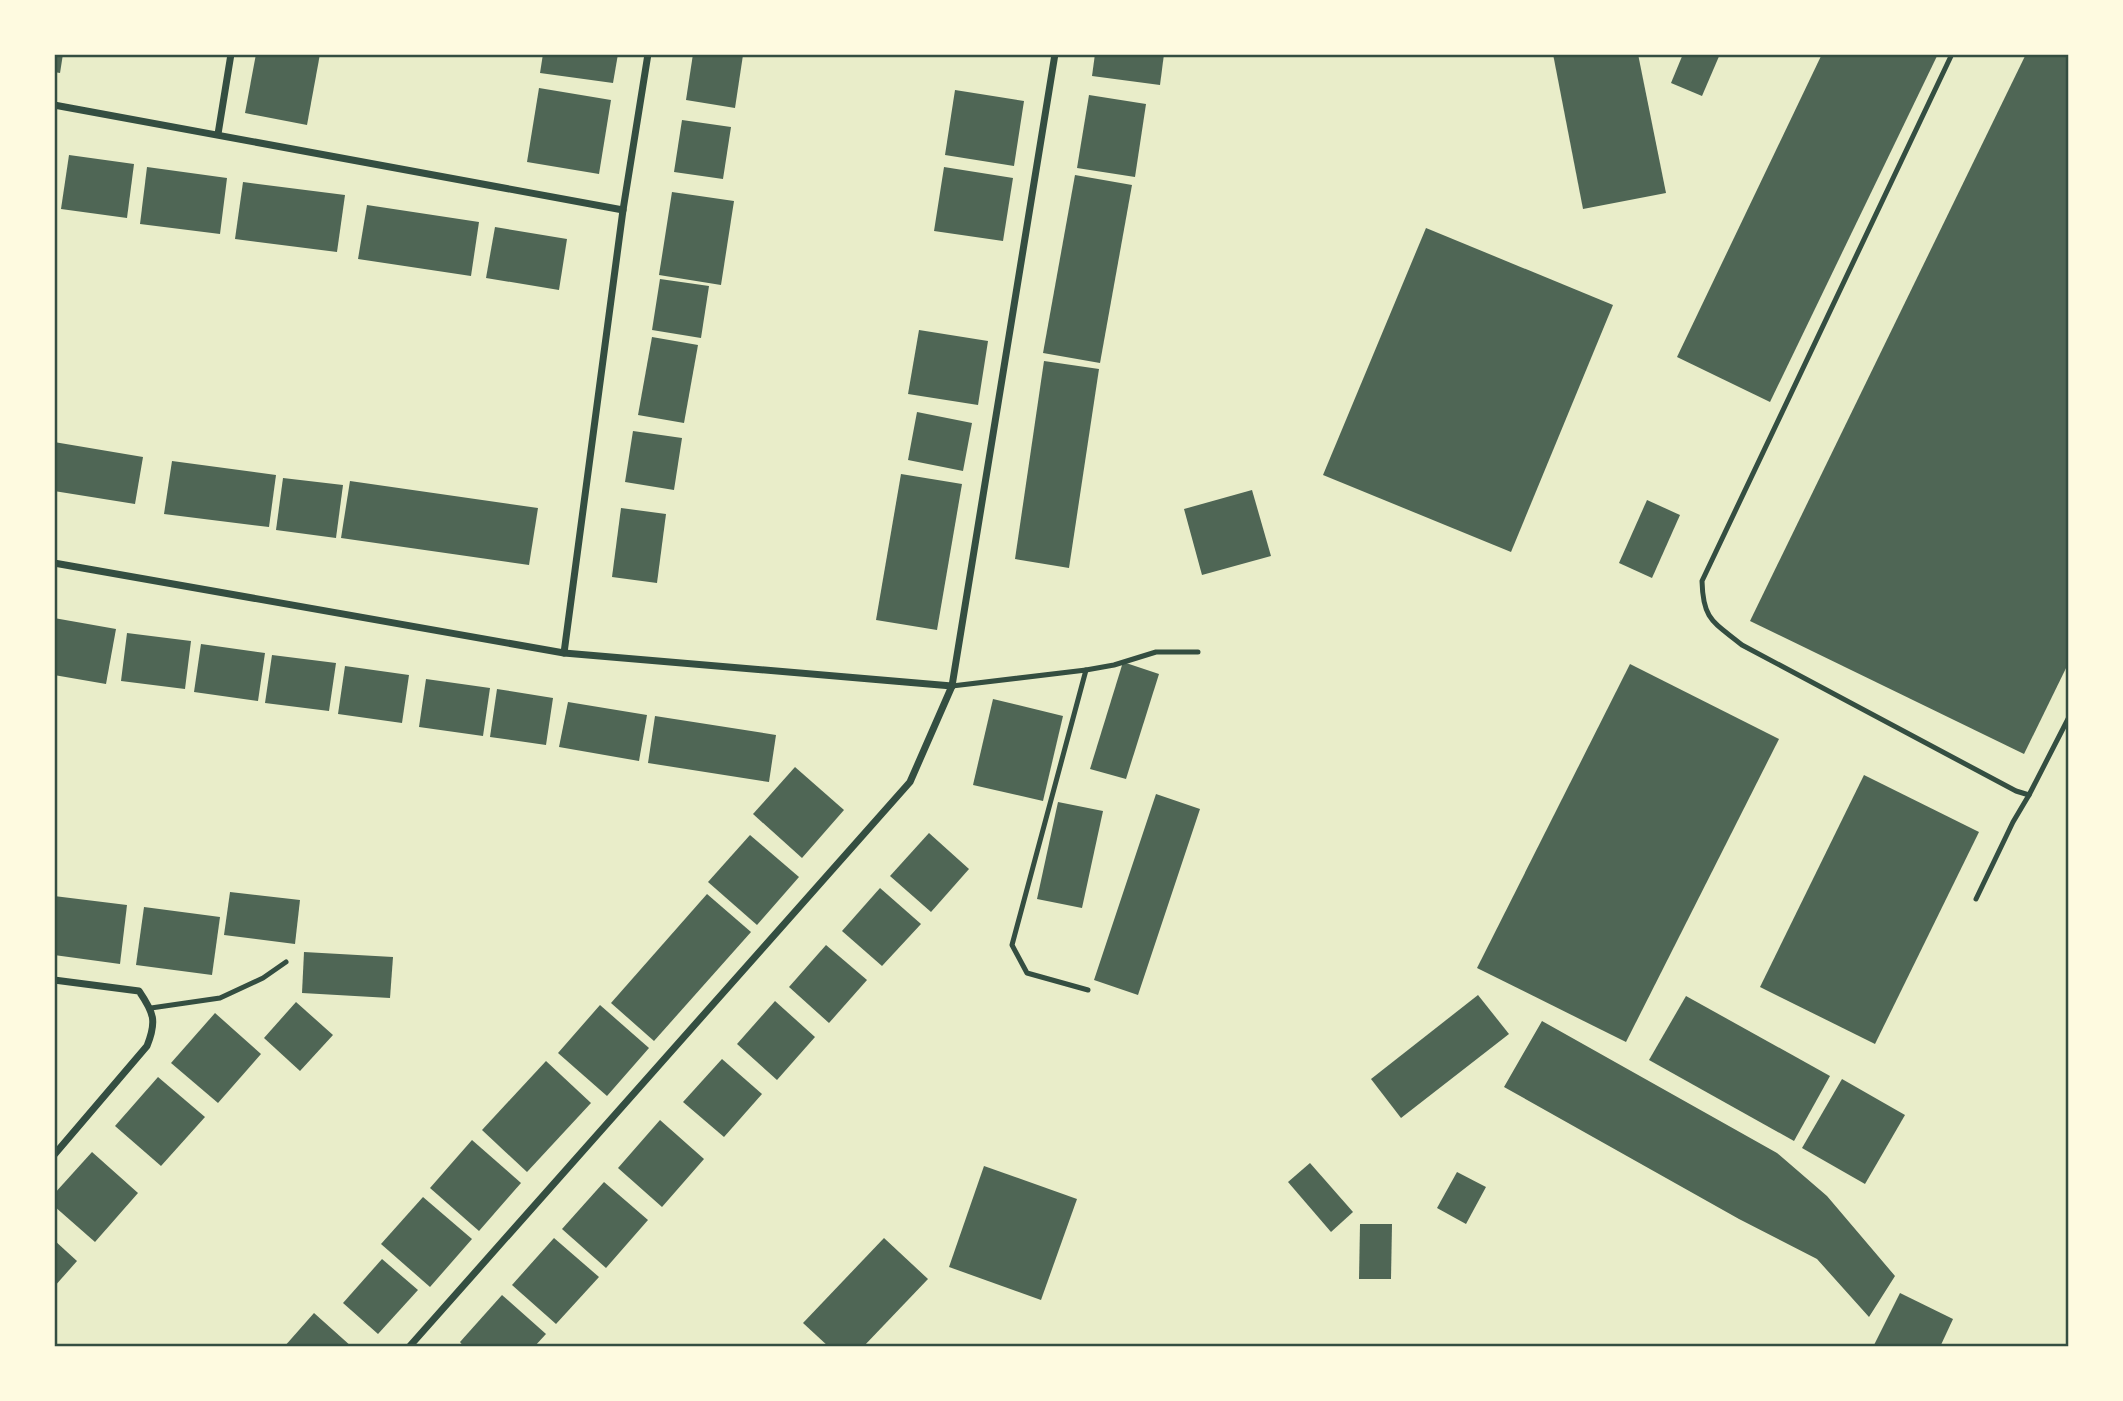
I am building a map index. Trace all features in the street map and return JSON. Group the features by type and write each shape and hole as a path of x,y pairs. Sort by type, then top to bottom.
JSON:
{"street":[{"path":"218,134 231,54"},
{"path":"564,653 623,210 648,54"},
{"path":"409,1347 910,782 952,686 1055,54"},
{"path":"54,105 623,210"},
{"path":"54,563 564,653 952,686"},
{"path":"54,980 139,991 151,1008 154,1028 147,1046 54,1155"}],"lane":[{"path":"1952,54 1702,582 1702,600 1708,617 1742,645 2029,795"},
{"path":"952,686 1086,670 1114,665 1156,652 1198,652"},
{"path":"1086,670 1012,945 1027,973 1088,990"},
{"path":"1976,900 2013,822 2069,716"},
{"path":"151,1008 220,998 263,978 286,962"}],"building":[{"path":"54,54 63,54 60,73 54,72"},
{"path":"256,54 320,54 307,125 245,113"},
{"path":"543,54 618,54 613,83 540,73"},
{"path":"693,54 743,55 735,108 686,100"},
{"path":"1095,54 1164,54 1160,85 1092,76"},
{"path":"1553,54 1638,54 1666,193 1583,209"},
{"path":"1683,54 1720,54 1702,96 1671,83"},
{"path":"1822,54 1938,54 1770,402 1677,357"},
{"path":"2026,54 2069,54 2069,662 2024,754 1750,621"},
{"path":"539,88 611,100 599,174 527,162"},
{"path":"955,90 1024,101 1014,166 945,155"},
{"path":"1089,95 1146,104 1135,177 1077,168"},
{"path":"682,120 731,127 723,179 674,172"},
{"path":"69,155 134,164 127,218 61,209"},
{"path":"147,167 227,178 220,234 140,224"},
{"path":"944,167 1013,178 1003,241 934,231"},
{"path":"1075,175 1132,185 1100,363 1043,353"},
{"path":"243,182 345,195 337,252 235,239"},
{"path":"672,192 734,201 721,285 659,275"},
{"path":"367,205 479,222 471,276 358,259"},
{"path":"495,227 567,239 559,290 486,278"},
{"path":"1426,228 1613,305 1511,552 1323,475"},
{"path":"660,279 709,286 701,338 652,330"},
{"path":"919,330 988,341 978,405 908,394"},
{"path":"652,337 698,345 684,423 638,415"},
{"path":"1044,361 1099,369 1069,568 1015,559"},
{"path":"917,412 972,423 963,471 908,460"},
{"path":"633,431 682,438 674,490 625,482"},
{"path":"54,442 143,457 135,504 54,491"},
{"path":"172,461 276,475 269,527 164,514"},
{"path":"901,474 962,484 937,630 876,620"},
{"path":"283,478 343,485 336,538 276,530"},
{"path":"350,481 538,508 529,565 341,538"},
{"path":"1252,490 1271,556 1202,575 1184,509"},
{"path":"1647,500 1680,515 1652,578 1619,563"},
{"path":"621,508 666,514 657,583 612,577"},
{"path":"54,618 116,629 106,684 54,675"},
{"path":"127,633 191,641 185,689 121,681"},
{"path":"201,644 265,653 258,701 194,692"},
{"path":"272,655 336,663 329,711 265,703"},
{"path":"1123,662 1159,674 1126,779 1090,769"},
{"path":"1630,664 1779,739 1626,1042 1477,968"},
{"path":"345,666 409,675 402,723 338,714"},
{"path":"426,679 490,688 483,736 419,727"},
{"path":"497,689 553,698 546,745 490,737"},
{"path":"993,699 1063,716 1043,801 973,785"},
{"path":"568,702 647,715 639,761 559,747"},
{"path":"655,716 776,735 769,782 648,763"},
{"path":"795,767 844,810 802,858 753,814"},
{"path":"1864,775 1979,832 1875,1044 1760,987"},
{"path":"1156,794 1200,809 1138,995 1094,980"},
{"path":"1058,802 1103,811 1082,908 1037,899"},
{"path":"929,833 969,869 931,912 890,876"},
{"path":"750,835 799,877 757,925 708,882"},
{"path":"880,888 921,924 882,966 842,931"},
{"path":"230,892 300,900 295,944 224,935"},
{"path":"707,894 751,932 654,1041 611,1003"},
{"path":"54,896 127,905 120,964 54,955"},
{"path":"144,907 220,917 212,975 136,965"},
{"path":"826,945 867,980 829,1023 789,987"},
{"path":"304,952 393,957 390,998 302,993"},
{"path":"1478,995 1509,1034 1401,1118 1371,1079"},
{"path":"1686,996 1830,1076 1794,1141 1649,1060"},
{"path":"775,1001 815,1037 777,1080 737,1044"},
{"path":"296,1002 333,1035 300,1071 264,1038"},
{"path":"600,1005 649,1048 607,1096 558,1053"},
{"path":"215,1013 261,1054 218,1103 171,1063"},
{"path":"1542,1021 1777,1153 1827,1196 1895,1276 1869,1317 1817,1259 1739,1219 1504,1087"},
{"path":"722,1059 762,1094 724,1137 683,1102"},
{"path":"546,1061 591,1103 527,1172 482,1130"},
{"path":"158,1077 205,1117 161,1166 115,1126"},
{"path":"1842,1079 1905,1115 1865,1184 1802,1148"},
{"path":"660,1120 704,1159 662,1207 618,1168"},
{"path":"472,1140 521,1183 479,1231 430,1188"},
{"path":"92,1152 138,1193 95,1242 54,1206 54,1194"},
{"path":"1310,1163 1353,1212 1331,1232 1288,1182"},
{"path":"984,1166 1077,1199 1041,1300 949,1267"},
{"path":"1457,1172 1486,1187 1466,1224 1437,1208"},
{"path":"604,1182 648,1220 606,1268 562,1229"},
{"path":"423,1197 472,1239 430,1287 381,1244"},
{"path":"1360,1224 1392,1224 1391,1279 1359,1279"},
{"path":"554,1238 599,1277 556,1324 512,1285"},
{"path":"884,1238 928,1279 863,1347 829,1347 803,1323"},
{"path":"54,1240 77,1261 54,1287"},
{"path":"382,1259 418,1290 378,1334 343,1303"},
{"path":"1900,1293 1953,1319 1940,1347 1873,1347"},
{"path":"502,1295 546,1334 534,1347 464,1347 460,1342"},
{"path":"314,1313 352,1347 284,1347"}]}
